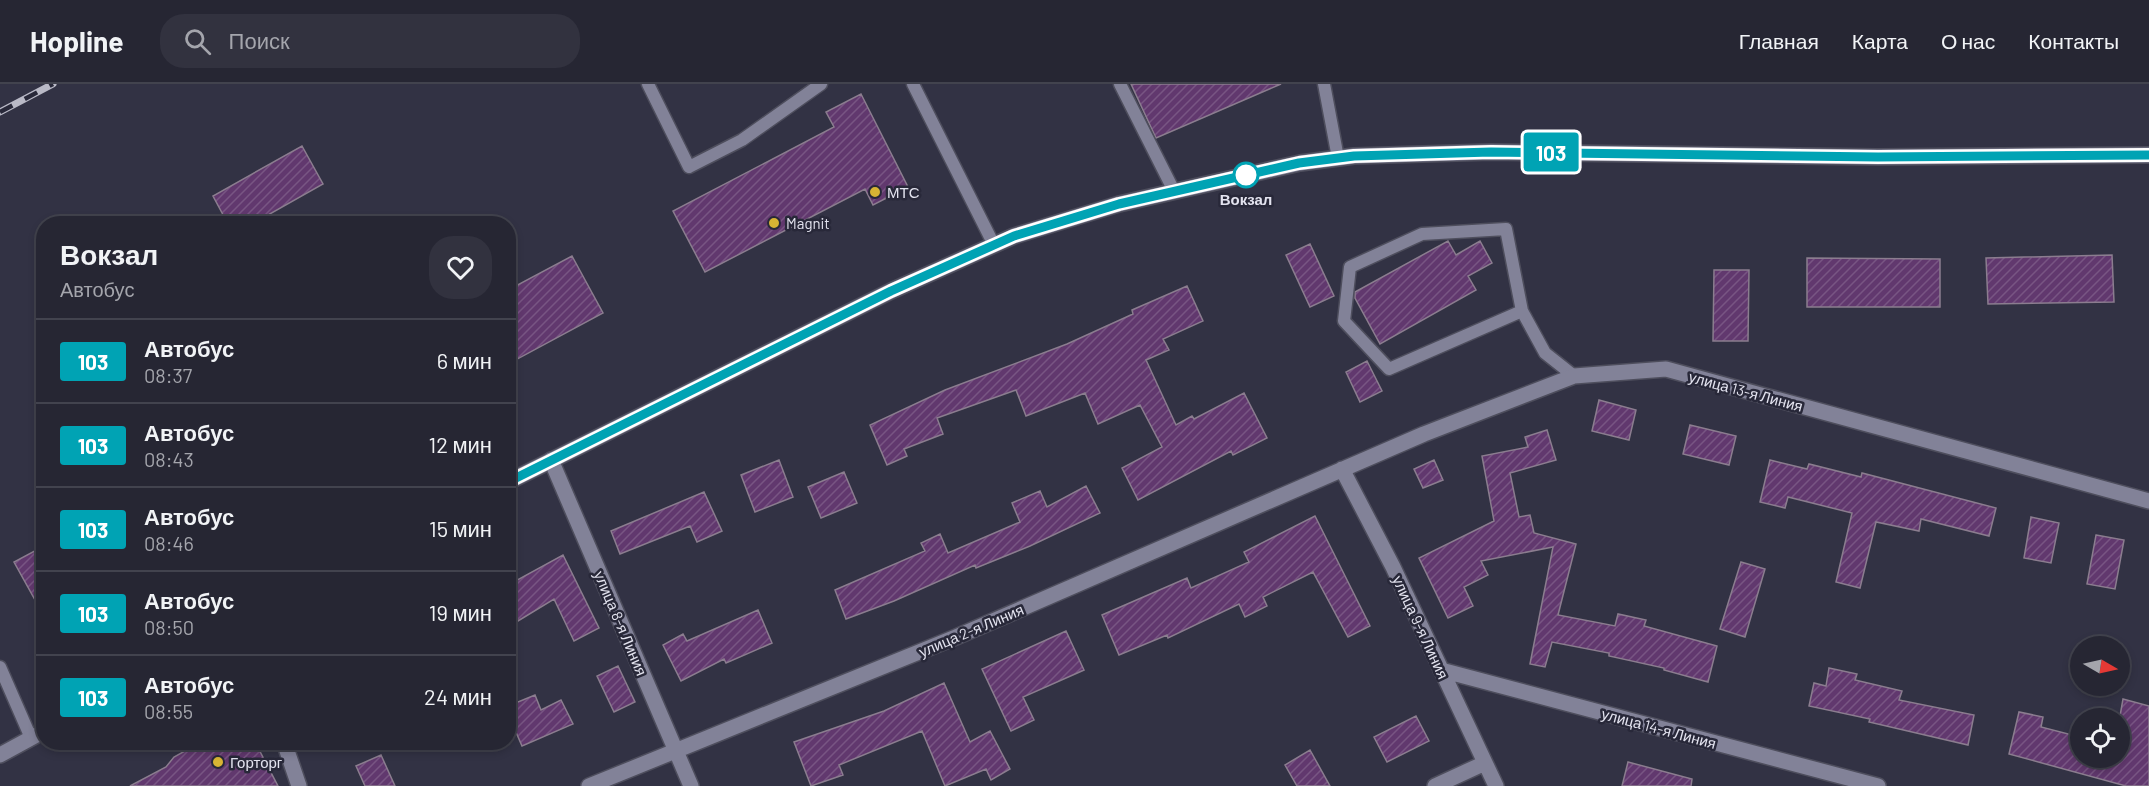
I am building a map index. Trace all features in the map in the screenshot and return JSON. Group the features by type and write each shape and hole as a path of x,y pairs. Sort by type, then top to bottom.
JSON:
{"street":[{"path":"516,478 891,291 1014,236 1119,204 1299,163 1338,158 1513,152 1878,157 2149,154"},
{"name":"улица 13-я Линия","path":"1346,468 1424,434 1574,376 1666,369 2149,501"},
{"name":"улица 8-я Линия","path":"551,460 691,786"},
{"name":"улица 9-я Линия","path":"1346,468 1496,786"},
{"name":"улица 2-я Линия","path":"589,786 956,637 1346,468"},
{"name":"улица 14-я Линия","path":"1441,670 1878,786"},
{"path":"0,755 36,735"},
{"path":"287,750 299,786"},
{"path":"1435,786 1485,763"}],"lane":[{"path":"648,84 689,167 742,140 821,84"},
{"path":"913,84 994,245"},
{"path":"1120,84 1174,191"},
{"path":"1324,84 1338,158"},
{"path":"1522,311 1389,369 1344,321 1350,267 1422,234 1506,229 1522,311 1545,353 1574,376"},
{"path":"0,667 36,732"}],"building":[{"path":"1131,84 1281,84 1156,138"},
{"path":"861,94 908,187 873,205 865,189 705,272 673,211 834,127 826,112"},
{"path":"302,146 323,184 266,216 224,216 213,196"},
{"path":"1448,241 1456,255 1480,241 1492,263 1468,276 1476,290 1380,344 1355,298 1355,292"},
{"path":"1310,244 1334,296 1310,307 1286,255"},
{"path":"2112,255 2114,302 1988,304 1986,258"},
{"path":"572,256 603,313 516,360 516,286"},
{"path":"1807,258 1940,259 1940,307 1807,307"},
{"path":"1714,270 1749,270 1748,341 1713,341"},
{"path":"1187,286 1203,321 1163,339 1169,350 1146,360 1176,425 1192,416 1194,419 1244,393 1267,438 1233,455 1231,451 1138,500 1122,468 1162,447 1140,405 1098,424 1085,393 1026,416 1016,390 937,418 943,434 904,449 907,456 887,465 870,425 945,390 1067,344 1133,314 1132,310"},
{"path":"1367,361 1382,391 1360,402 1346,372"},
{"path":"1599,400 1636,410 1629,440 1592,431"},
{"path":"1690,425 1736,436 1729,465 1683,454"},
{"path":"1547,430 1556,460 1510,473 1519,517 1530,515 1534,533 1576,544 1558,615 1615,626 1618,614 1646,620 1644,626 1717,646 1708,682 1664,670 1664,668 1609,656 1609,653 1552,642 1545,667 1530,664 1553,547 1481,561 1488,575 1464,587 1473,606 1448,618 1419,558 1494,521 1482,456 1528,447 1525,437"},
{"path":"779,460 793,497 755,512 741,475"},
{"path":"1434,460 1443,480 1423,488 1414,469"},
{"path":"1770,460 1807,469 1809,464 1861,477 1862,473 1996,508 1989,536 1921,519 1919,531 1876,522 1860,588 1836,582 1852,513 1788,497 1785,508 1760,502"},
{"path":"844,472 857,503 821,518 808,487"},
{"path":"1086,486 1100,513 1030,546 976,568 975,565 894,601 846,619 835,590 925,551 921,543 940,534 948,553 1020,522 1012,503 1040,491 1047,507"},
{"path":"704,492 722,531 697,542 690,526 620,554 611,531"},
{"path":"1315,516 1370,626 1348,637 1313,572 1263,597 1267,606 1245,617 1239,604 1168,638 1167,635 1119,655 1102,615 1187,578 1191,588 1249,562 1244,552"},
{"path":"2031,517 2059,523 2051,563 2024,558"},
{"path":"2096,535 2124,540 2115,589 2087,584"},
{"path":"36,550 36,602 14,562"},
{"path":"563,555 599,628 574,641 554,599 516,622 516,581"},
{"path":"1741,562 1765,569 1745,637 1720,629"},
{"path":"758,610 772,643 726,663 724,659 681,681 663,645 683,634 687,641"},
{"path":"1066,631 1084,670 1023,697 1034,720 1011,731 982,669"},
{"path":"618,666 635,702 614,712 597,676"},
{"path":"1829,668 1857,674 1855,680 1902,691 1899,700 1974,715 1968,745 1869,722 1870,719 1809,706 1814,683 1826,686"},
{"path":"944,683 970,742 990,731 1010,769 991,780 986,769 945,786 922,731 839,765 843,775 811,786 794,742 884,711"},
{"path":"535,695 541,710 561,700 573,724 522,746 516,732 516,703"},
{"path":"2123,699 2149,706 2149,786 2126,786 2009,754 2019,712 2043,717 2041,727 2070,734 2070,768 2130,768 2130,708 2121,708"},
{"path":"1416,716 1429,741 1387,762 1374,737"},
{"name":"Горторг","path":"187,750 259,750 278,786 130,786 166,767 174,757"},
{"path":"1310,750 1330,786 1297,786 1285,765"},
{"path":"381,755 395,786 365,786 356,766"},
{"path":"1628,762 1692,779 1691,786 1622,786"}],"railway":[{"path":"0,112 53,84"}],"bus line":[{"name":"103","path":"516,478 891,291 1014,236 1119,204 1299,163 1354,156 1491,152 1878,157 2149,155"}],"place":[{"name":"Вокзал","path":"1246,175"},
{"name":"МТС","path":"875,192"},
{"name":"Magnit","path":"774,223"},
{"name":"Горторг","path":"218,762"}]}
